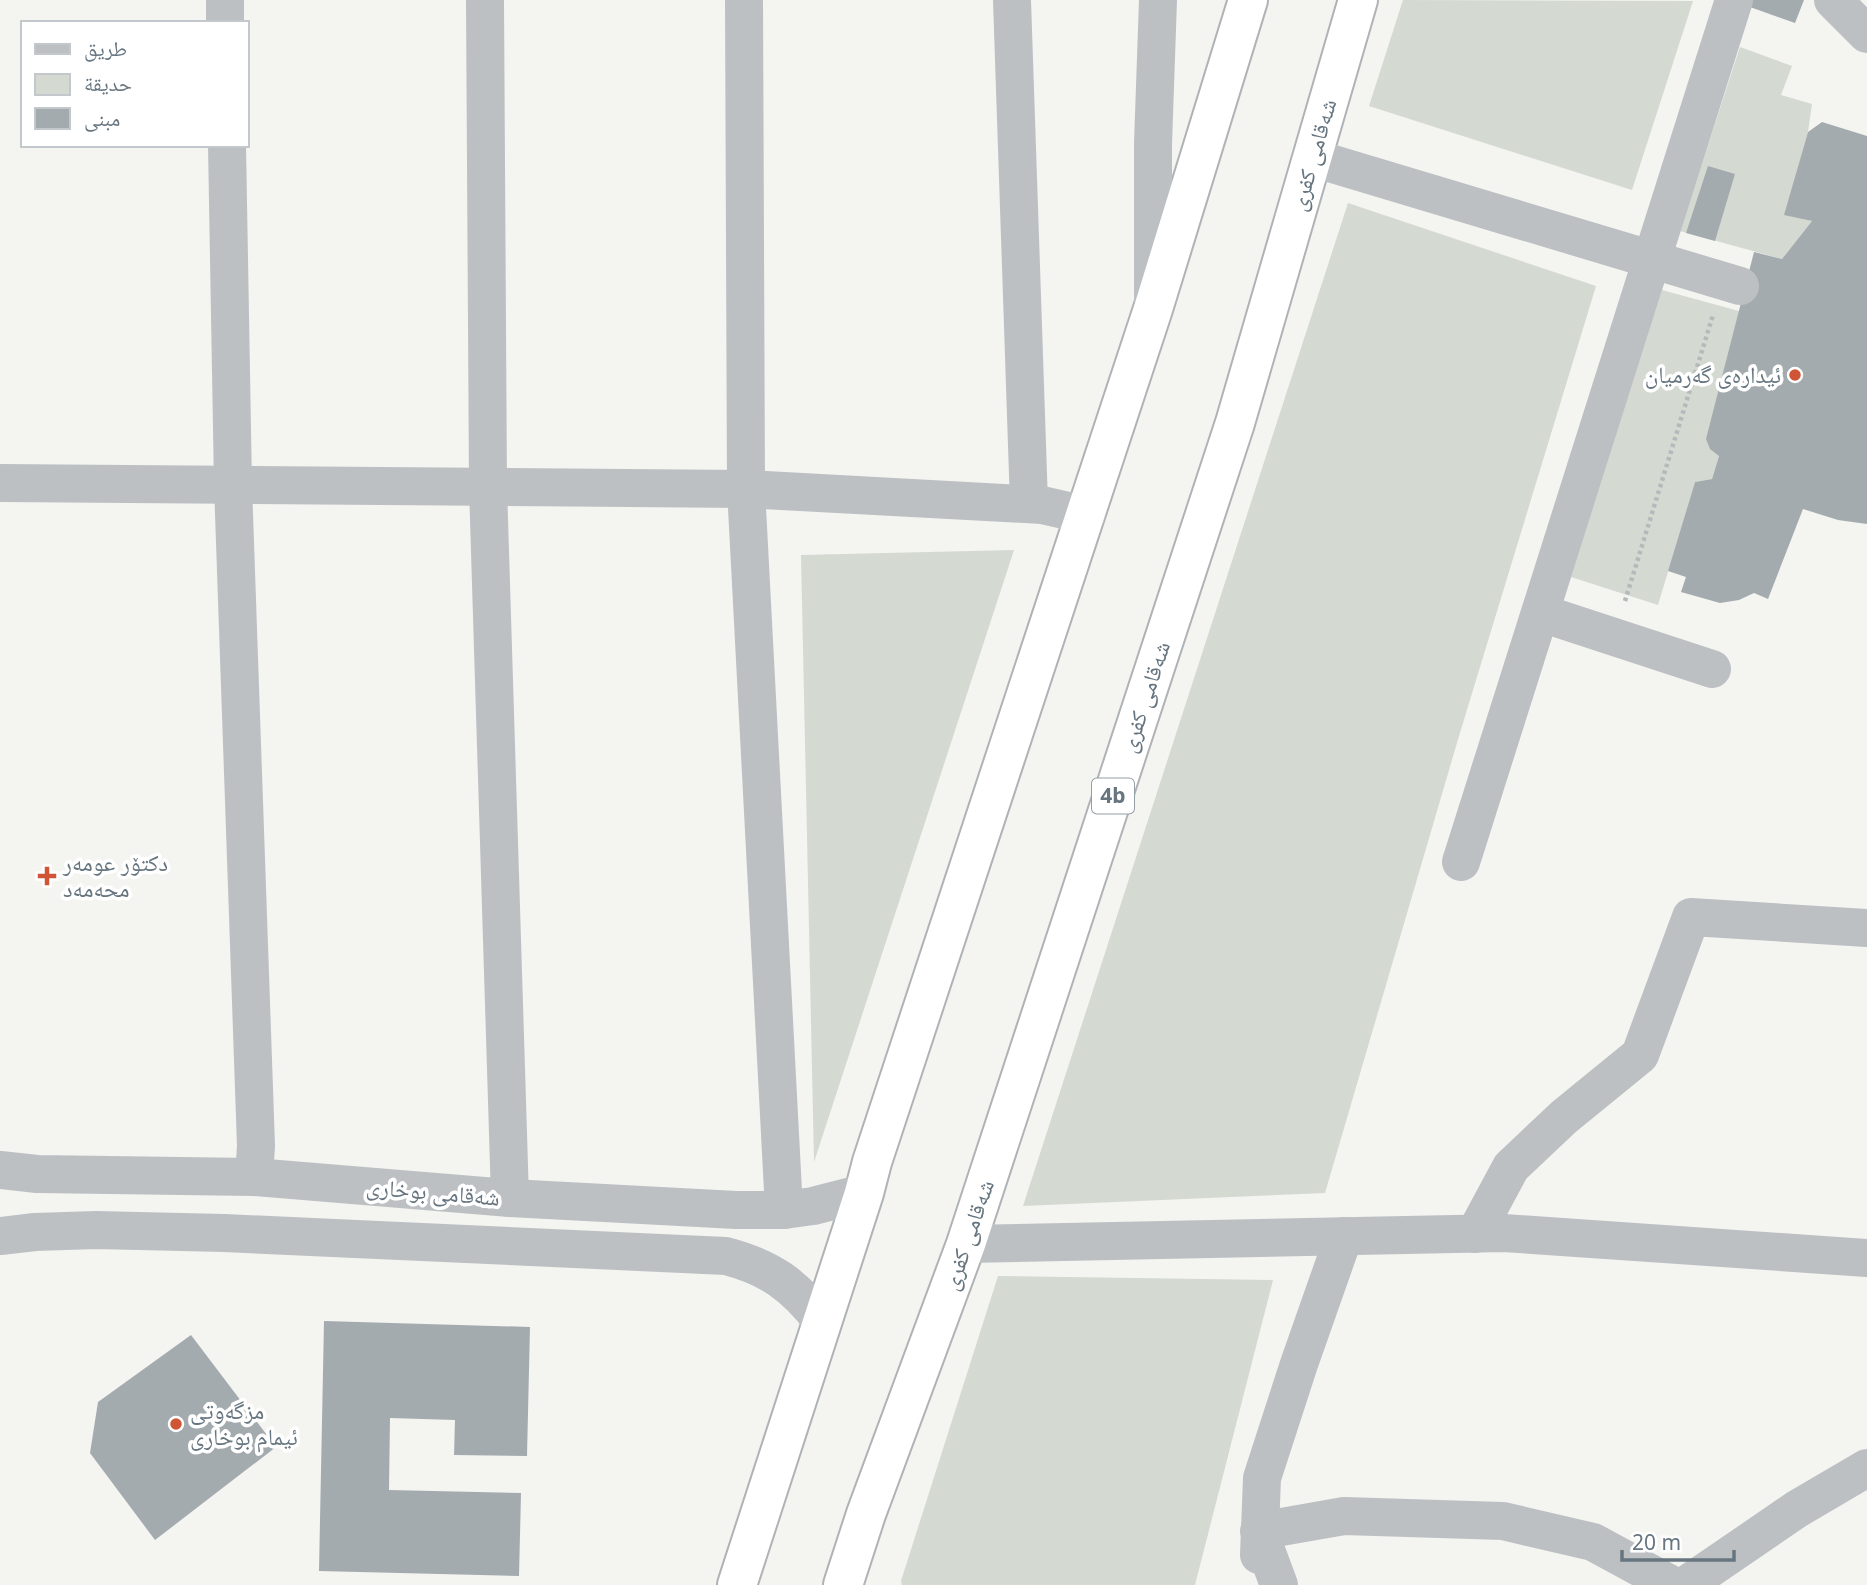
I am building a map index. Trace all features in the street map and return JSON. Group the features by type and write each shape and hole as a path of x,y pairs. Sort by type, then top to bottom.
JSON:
{"highway":[{"path":"737,1585 872,1162 1153,309 1248,0"},
{"name":"شەقامی کفری","path":"843,1585 866,1514 966,1244 1235,423 1358,0"}],"street":[{"path":"225,0 225,21"},
{"path":"485,0 488,487 510,1198"},
{"path":"744,0 746,489 784,1210"},
{"path":"1012,0 1029,504"},
{"path":"1153,309 1153,144 1158,0"},
{"path":"1461,862 1734,0"},
{"path":"1833,0 1867,34"},
{"path":"1843,0 1867,9"},
{"path":"227,147 233,485 256,1146 254,1177"},
{"path":"1313,158 1732,284"},
{"path":"0,483 746,489 1029,504 1086,515"},
{"path":"1541,613 1712,669"},
{"path":"1475,1234 1511,1167 1564,1117 1640,1055 1691,917 1867,928"},
{"name":"شەقامی بوخاری","path":"0,1170 37,1174 254,1177 510,1198 736,1210 784,1210 813,1206 864,1193"},
{"path":"96,1230 99,1174"},
{"path":"726,1256 736,1210"},
{"path":"0,1237 16,1233 96,1230 224,1233 726,1256 748,1262 788,1283 807,1301 822,1321"},
{"path":"966,1244 1504,1233 1867,1258"},
{"path":"1259,1585 1262,1478 1344,1236"},
{"path":"1685,1585 1797,1509 1867,1468"},
{"path":"1259,1531 1344,1516 1503,1521 1593,1542 1672,1585"},
{"path":"1259,1531 1279,1585"}],"path":[{"path":"1612,637 1732,284"}],"green space":[{"path":"1403,0 1693,1 1632,190 1369,106"},
{"path":"1740,47 1792,66 1781,95 1812,104 1808,132 1785,214 1812,221 1782,259 1680,231"},
{"path":"1348,203 1596,286 1459,736 1325,1193 1023,1206"},
{"path":"1662,290 1739,311 1719,456 1712,479 1695,482 1658,605 1571,577"},
{"path":"1014,550 814,1162 801,555"},
{"path":"998,1276 1273,1280 1195,1585 902,1585 901,1581"}],"building":[{"path":"1753,0 1804,0 1795,23 1750,7"},
{"name":"ئیدارەی گەرمیان","path":"1822,122 1867,136 1867,524 1838,520 1803,509 1768,599 1754,593 1739,600 1720,603 1681,592 1686,577 1668,571 1695,482 1712,479 1719,456 1710,449 1706,439 1754,252 1782,259 1812,221 1784,215 1808,132"},
{"path":"1708,166 1735,174 1715,241 1686,233"},
{"path":"324,1321 530,1327 527,1456 454,1455 455,1420 390,1418 389,1490 521,1493 519,1576 319,1571"},
{"name":"مزگەوتی ئیمام بوخاری","path":"191,1335 276,1447 155,1540 90,1453 98,1402"}],"place":[{"name":"ئیدارەی گەرمیان","path":"1795,375"},
{"name":"دکتۆر عومەر محەمەد","path":"47,876"},
{"name":"مزگەوتی ئیمام بوخاری","path":"176,1424"}]}
